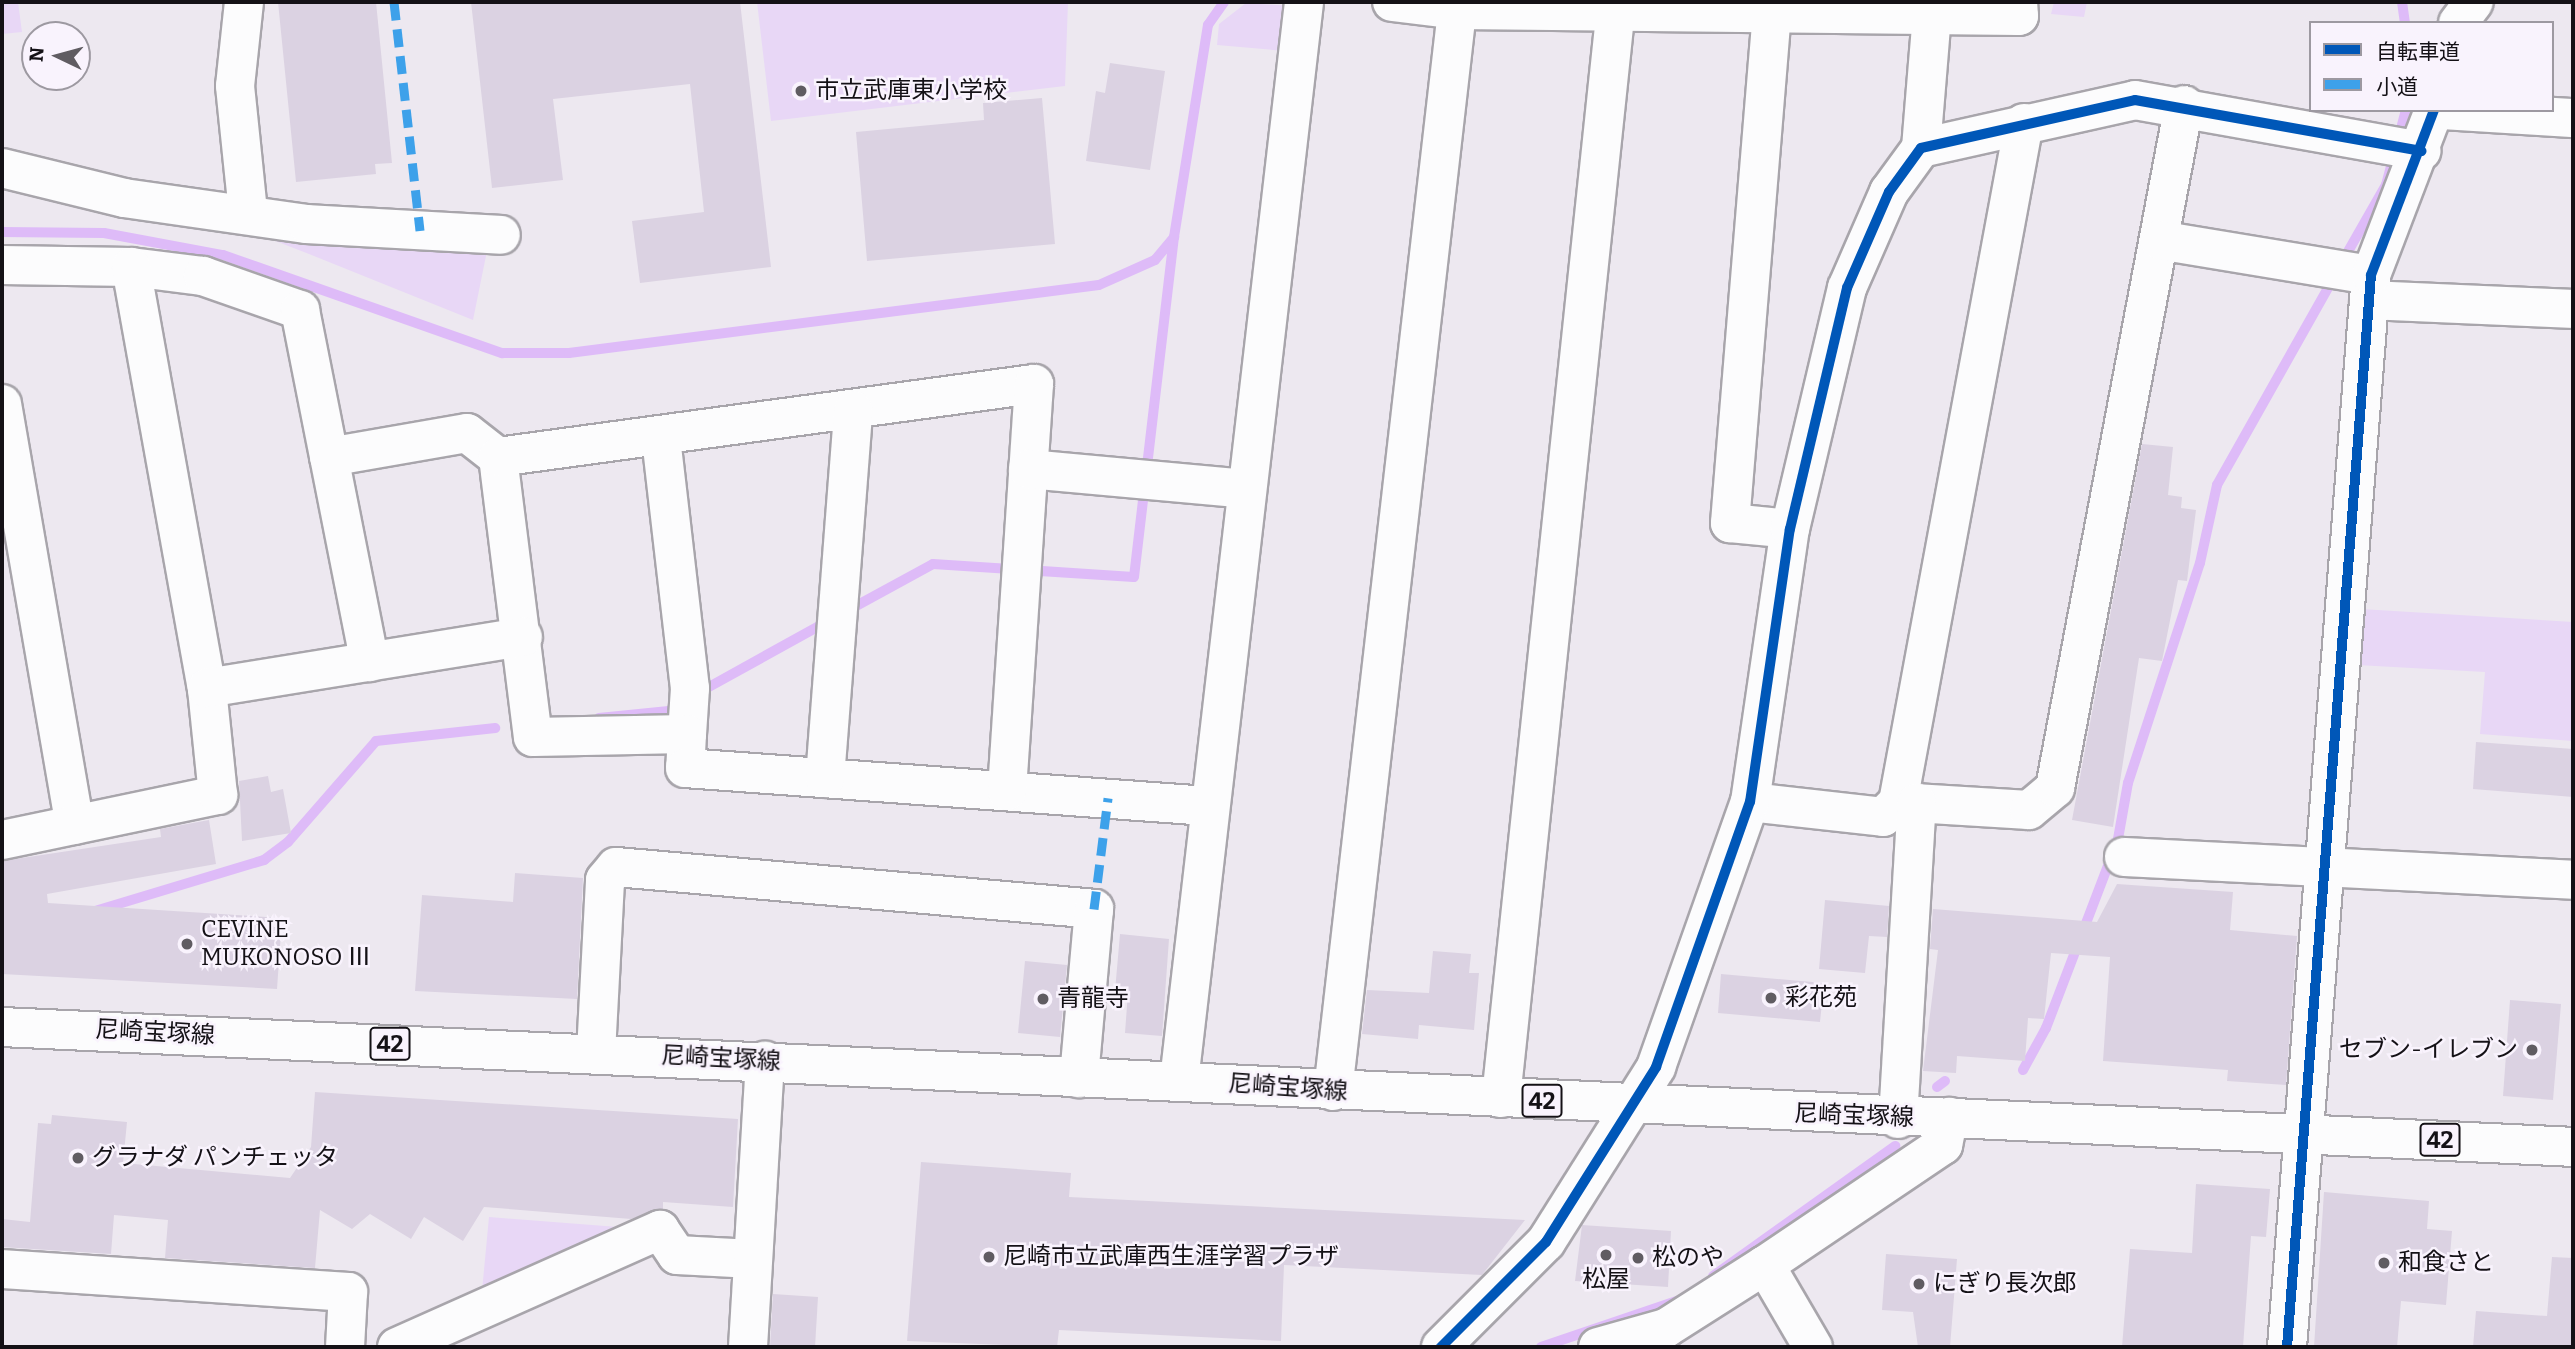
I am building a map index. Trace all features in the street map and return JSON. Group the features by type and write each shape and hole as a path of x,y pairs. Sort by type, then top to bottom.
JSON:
{"street":[{"path":"244,2 235,86 248,211"},
{"path":"1179,1081 1208,806 1304,2"},
{"path":"1392,2 1458,6 1695,5 1772,12 1825,7 1932,15 2019,16 2018,2"},
{"path":"2460,21 2474,2"},
{"path":"1333,1091 1458,6"},
{"path":"1501,1098 1616,7"},
{"path":"1772,12 1730,523 1790,528"},
{"path":"1441,1347 1546,1242 1629,1106 1656,1067 1750,802 1790,528 1847,288 1889,192 1921,148 1932,15"},
{"path":"1921,148 2135,100 2184,105 2406,148"},
{"path":"1750,802 1883,817 1908,803 2029,810 2055,788 2184,105"},
{"path":"2287,1347 2326,869 2356,279 2406,148 2433,112"},
{"path":"2474,112 2573,118"},
{"path":"1898,1119 1908,803 2024,124"},
{"path":"2,168 124,198 248,211 306,224 501,235"},
{"path":"2159,240 2356,279 2573,309"},
{"path":"2,265 131,267 203,276 300,310 370,662"},
{"path":"2,840 218,795 207,688 131,267"},
{"path":"498,457 661,438 1034,384 1007,791"},
{"path":"825,778 853,410"},
{"path":"4,428 75,825"},
{"path":"329,457 467,433 498,457 523,637 533,737 689,709"},
{"path":"661,438 689,709 685,768 1208,806"},
{"path":"1028,469 1246,489"},
{"path":"207,688 523,637"},
{"path":"2124,857 2573,880"},
{"path":"596,1053 605,880 616,867 1094,909 1079,1077"},
{"name":"尼崎宝塚線","path":"2,1027 1179,1081 1898,1119 1949,1118 2573,1147"},
{"path":"748,1347 765,1061"},
{"path":"1598,1347 1672,1338 1765,1265 1943,1145 1949,1118"},
{"path":"398,1347 660,1230 677,1255 753,1259"},
{"path":"1765,1265 1813,1347"},
{"path":"2,1269 348,1292 345,1347"}],"shaded area":[{"path":"2,2 18,2 21,32 2,34"},
{"path":"757,2 1068,2 1065,86 771,121"},
{"path":"2054,2 2087,2 2084,17 2051,14"},
{"path":"1246,3 1291,6 1285,51 1217,45 1219,24"},
{"path":"260,235 488,246 473,320 309,254"},
{"path":"2361,609 2573,622 2573,741 2480,734 2485,672 2357,665"},
{"path":"489,1217 618,1227 482,1291"}],"building":[{"path":"278,2 376,2 392,163 375,164 376,174 296,182"},
{"path":"471,2 740,2 771,267 640,283 632,221 704,212 690,84 553,99 563,180 492,188"},
{"path":"1110,63 1165,71 1150,170 1086,161 1096,91 1105,93"},
{"path":"1042,98 1055,244 867,261 856,132 984,120 983,103"},
{"path":"2142,444 2173,447 2168,495 2182,497 2181,508 2196,510 2187,581 2178,580 2162,661 2139,658 2113,827 2072,820"},
{"path":"2476,742 2573,749 2573,797 2473,789"},
{"path":"268,776 271,792 283,789 291,833 242,841 239,781"},
{"path":"209,820 216,864 47,894 48,903 282,918 277,989 2,974 2,861 161,837 160,829"},
{"path":"515,873 583,878 577,999 415,991 422,895 513,902"},
{"path":"2117,884 2233,892 2230,930 2297,936 2286,1085 2227,1081 2228,1070 2103,1061 2110,957 2051,953 2044,1019 2028,1018 2025,1061 1957,1056 1956,1073 1923,1071 1938,950 1930,949 1933,909 2097,922"},
{"path":"1825,900 1889,906 1887,937 1869,936 1865,973 1819,969"},
{"path":"1120,934 1169,939 1162,1036 1125,1033 1128,992 1115,991"},
{"path":"1433,951 1471,954 1469,973 1479,973 1474,1030 1419,1025 1418,1039 1362,1034 1367,990 1429,993"},
{"name":"青龍寺","path":"1025,961 1067,965 1060,1037 1018,1033"},
{"name":"彩花苑","path":"1721,974 1824,983 1820,1022 1718,1013"},
{"name":"セブン-イレブン","path":"2510,1000 2561,1004 2553,1100 2503,1096"},
{"path":"315,1092 738,1119 733,1207 663,1202 663,1209 631,1219 484,1207 463,1241 424,1217 411,1239 370,1214 352,1229 320,1210 315,1268 165,1258 168,1220 114,1215 111,1254 2,1247 2,1219 30,1222 38,1123 51,1124 52,1115 127,1122 123,1163 290,1178 311,1147"},
{"path":"921,1162 1071,1173 1069,1197 1525,1220 1482,1275 1284,1265 1281,1341 1059,1330 1057,1347 907,1341"},
{"path":"2196,1184 2270,1189 2266,1237 2251,1236 2243,1347 2122,1347 2130,1249 2192,1253"},
{"name":"和食さと","path":"2324,1192 2429,1201 2427,1229 2452,1231 2446,1305 2401,1301 2397,1347 2314,1347"},
{"path":"1582,1225 1671,1231 1668,1287 1575,1281"},
{"name":"にぎり長次郎","path":"1886,1254 1957,1259 1950,1347 1918,1347 1913,1312 1882,1310"},
{"path":"2552,1257 2573,1258 2573,1347 2473,1347 2476,1311 2547,1316"},
{"path":"773,1294 818,1297 815,1347 770,1347"}],"waterway":[{"path":"845,612 933,564 1134,577 1174,237 1208,25 1224,2"},
{"path":"2402,2 2405,21"},
{"path":"2342,262 2386,185 2405,112"},
{"path":"2,232 104,233 223,255 502,353 569,353 1099,285 1155,260 1174,237"},
{"path":"2023,1070 2046,1028 2118,839 2128,783 2200,563 2217,485 2335,276"},
{"path":"698,693 828,621"},
{"path":"599,718 669,711 682,703"},
{"path":"95,911 264,860 288,842 376,741 495,728"},
{"path":"1937,1087 1945,1081"},
{"path":"1713,1276 1895,1146"},
{"path":"1541,1347 1677,1301"}],"marked path":[{"path":"394,2 420,231"},
{"path":"1094,909 1108,798"}],"cycle path":[{"path":"1441,1347 1546,1242 1656,1067 1750,802 1790,529 1847,288 1889,192 1921,148 2135,100 2422,151"},
{"path":"2287,1347 2371,275 2433,112"}],"place":[{"name":"市立武庫東小学校","path":"801,91"},
{"name":"CEVINE MUKONOSO Ⅲ","path":"187,944"},
{"name":"彩花苑","path":"1771,998"},
{"name":"青龍寺","path":"1043,999"},
{"name":"セブン-イレブン","path":"2532,1050"},
{"name":"グラナダ パンチェッタ","path":"78,1158"},
{"name":"松屋","path":"1606,1255"},
{"name":"尼崎市立武庫西生涯学習プラザ","path":"989,1257"},
{"name":"松のや","path":"1638,1258"},
{"name":"和食さと","path":"2384,1263"},
{"name":"にぎり長次郎","path":"1919,1284"}]}
